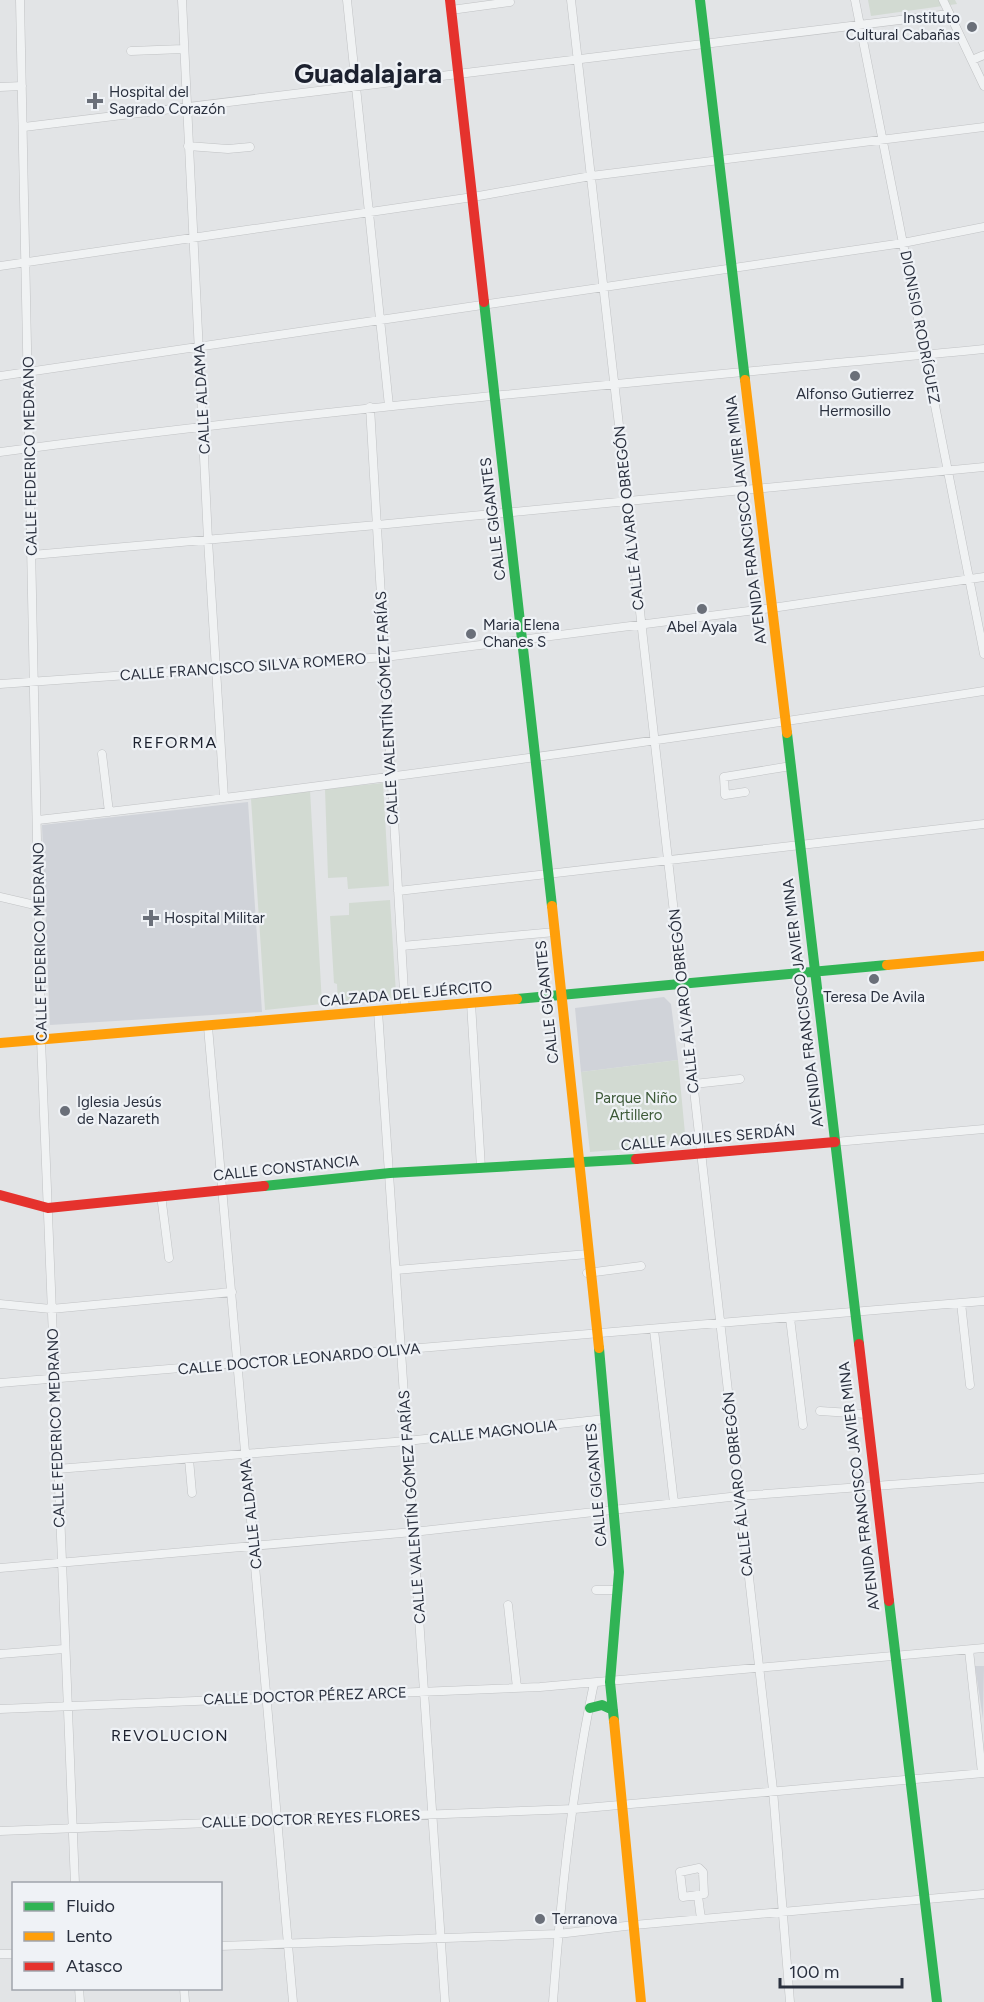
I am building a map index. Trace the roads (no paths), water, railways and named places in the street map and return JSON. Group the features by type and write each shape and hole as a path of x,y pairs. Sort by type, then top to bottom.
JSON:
{"main road":[{"name":"AVENIDA FRANCISCO JAVIER MINA","path":"699,0 937,2002"},
{"name":"CALLE GIGANTES","path":"450,5 562,994 588,1273 598,1334 618,1590 610,1682 641,2002"},
{"name":"CALZADA DEL EJÉRCITO","path":"0,1043 208,1027 984,956"},
{"name":"CALLE AQUILES SERDÁN","path":"578,1163 835,1142"},
{"name":"CALLE CONSTANCIA","path":"0,1195 48,1208 390,1173 578,1163"},
{"path":"590,1708 602,1705 613,1710"}],"street":[{"name":"CALLE FEDERICO MEDRANO","path":"20,0 41,1040 75,1882"},
{"name":"CALLE ALDAMA","path":"182,0 185,108 189,146 208,540 224,798"},
{"path":"347,0 389,406"},
{"name":"CALLE ÁLVARO OBREGÓN","path":"571,0 773,1790 790,2002"},
{"name":"DIONISIO RODRÍGUEZ","path":"855,0 984,654"},
{"path":"944,0 984,86"},
{"path":"450,5 510,2"},
{"path":"24,127 950,14"},
{"path":"131,51 183,49"},
{"path":"972,60 984,55"},
{"path":"0,87 22,86"},
{"path":"0,266 472,197 591,176 984,127"},
{"path":"189,146 228,149 250,147"},
{"path":"0,376 380,322 903,243 984,227"},
{"path":"0,452 370,407 744,374 984,349"},
{"name":"CALLE VALENTÍN GÓMEZ FARÍAS","path":"370,407 405,1009"},
{"path":"32,555 377,525 984,467"},
{"name":"CALLE FRANCISCO SILVA ROMERO","path":"0,684 385,657 772,608 984,577"},
{"path":"38,820 224,798 655,740 984,691"},
{"path":"102,754 109,812"},
{"path":"745,792 726,795 724,777 790,766"},
{"path":"398,891 984,824"},
{"path":"0,897 39,906"},
{"path":"402,946 555,932"},
{"path":"471,1003 482,1168"},
{"name":"CALLE VALENTÍN GÓMEZ FARÍAS","path":"378,1011 445,2002"},
{"name":"CALLE ALDAMA","path":"208,1027 225,1190 245,1454 255,1546 293,2002"},
{"path":"694,1084 740,1079"},
{"name":"CALLE AQUILES SERDÁN","path":"835,1142 984,1129"},
{"path":"161,1195 169,1258"},
{"path":"396,1270 588,1254"},
{"path":"588,1273 641,1266"},
{"path":"0,1304 51,1309 232,1293"},
{"name":"CALLE DOCTOR LEONARDO OLIVA","path":"0,1383 984,1301"},
{"path":"961,1303 970,1385"},
{"path":"790,1318 803,1425"},
{"path":"654,1330 675,1503"},
{"path":"820,1411 866,1414"},
{"name":"CALLE MAGNOLIA","path":"57,1469 407,1441 605,1419"},
{"path":"189,1459 192,1493"},
{"path":"0,1568 413,1532 739,1496 984,1478"},
{"path":"596,1590 618,1590"},
{"path":"508,1605 517,1688"},
{"name":"CALLE DOCTOR PÉREZ ARCE","path":"0,1709 517,1688 610,1682 984,1648"},
{"path":"0,1654 64,1649"},
{"path":"969,1650 983,1773"},
{"path":"553,2002 558,1934 574,1809 594,1683"},
{"name":"CALLE DOCTOR REYES FLORES","path":"0,1831 574,1809 983,1773"},
{"path":"702,1869 705,1892 698,1896 683,1897 680,1872 702,1869"},
{"path":"222,1946 558,1934 634,1925 984,1894"},
{"path":"698,1896 700,1919"}],"place":[{"name":"Instituto Cultural Cabañas","path":"972,27"},
{"name":"Hospital del Sagrado Corazón","path":"95,101"},
{"name":"Alfonso Gutierrez Hermosillo","path":"855,376"},
{"name":"Abel Ayala","path":"702,609"},
{"name":"Maria Elena Chanes S","path":"471,634"},
{"name":"Hospital Militar","path":"151,918"},
{"name":"Teresa De Avila","path":"874,979"},
{"name":"Iglesia Jesús de Nazareth","path":"65,1111"},
{"name":"Terranova","path":"540,1919"}],"district":[{"name":"Guadalajara","path":"368,73"},
{"name":"REFORMA","path":"175,742"},
{"name":"REVOLUCION","path":"170,1735"}],"park label":[{"name":"Parque Niño Artillero","path":"636,1106"}]}
